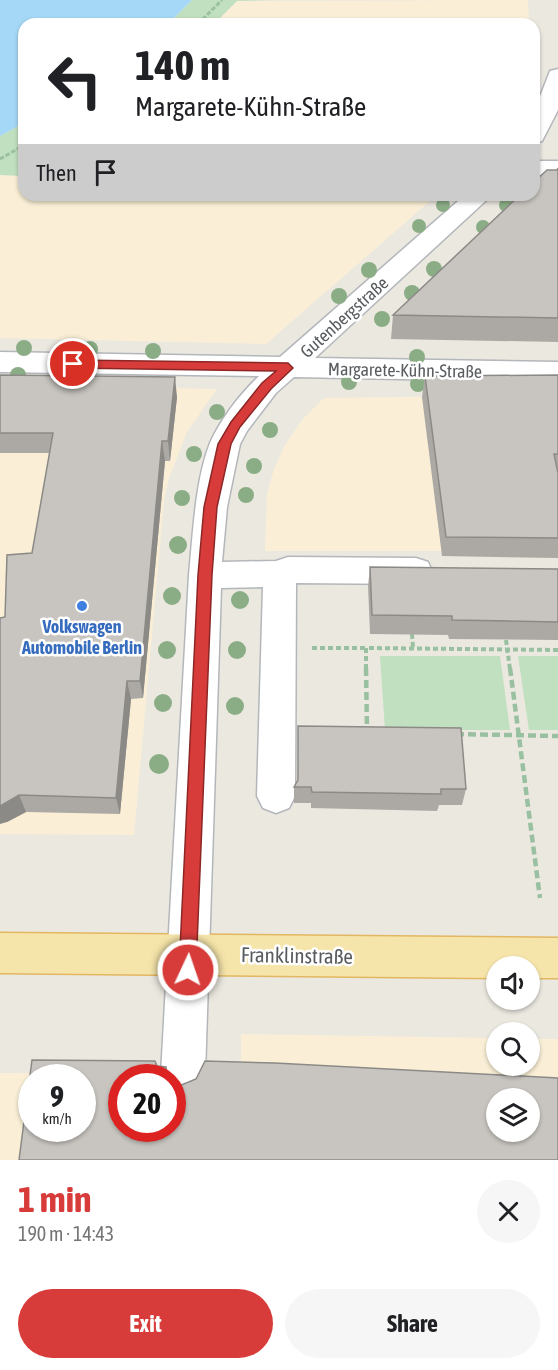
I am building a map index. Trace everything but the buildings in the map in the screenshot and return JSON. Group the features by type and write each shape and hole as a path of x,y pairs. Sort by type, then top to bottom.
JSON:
{"main road":[{"name":"Franklinstraße","path":"0,952 558,958"}],"street":[{"path":"540,123 555,92 558,76"},
{"path":"540,168 558,168"},
{"name":"Gutenbergstraße","path":"184,1064 205,575 211,507 225,444 235,425 259,395 473,201"},
{"name":"Margarete-Kühn-Straße","path":"0,362 558,372"},
{"path":"205,575 280,574 288,570 441,572"},
{"path":"276,796 280,574"}],"path":[{"path":"204,18 222,0"},
{"path":"0,159 18,148"},
{"path":"412,634 413,648"},
{"path":"506,640 540,898"},
{"path":"280,647 558,650"},
{"path":"366,648 367,732"},
{"path":"357,732 378,733"},
{"path":"446,734 558,736"}],"shaded area":[{"path":"528,0 529,18 220,18 237,1"},
{"path":"0,175 18,176 18,201 430,201 266,344 0,338"},
{"name":"Volkswagen Automobile Berlin","path":"0,384 217,389 187,432 169,478 164,501 134,835 0,834"},
{"path":"558,395 442,551 265,551 267,494 274,469 285,445 302,420 324,398"},
{"path":"241,1034 486,1038 486,1076 540,1076 540,1039 558,1039 558,1160 0,1160 0,1073 18,1073 18,1142 96,1142 96,1073 108,1073 108,1142 186,1142 186,1074 241,1074"}],"green space":[{"path":"192,0 271,0 237,1 220,18 174,18"},
{"path":"18,126 18,176 0,175 0,136"},
{"path":"380,656 500,656 510,730 385,730"},
{"path":"518,656 558,656 558,730 529,730"}],"water":[{"path":"0,0 192,0 174,18 18,18 18,126 0,136"}],"place":[{"name":"Volkswagen Automobile Berlin","path":"82,606"}],"route":[{"path":"73,364 288,368 266,386 235,425 225,444 211,507 205,575 188,970"}]}
